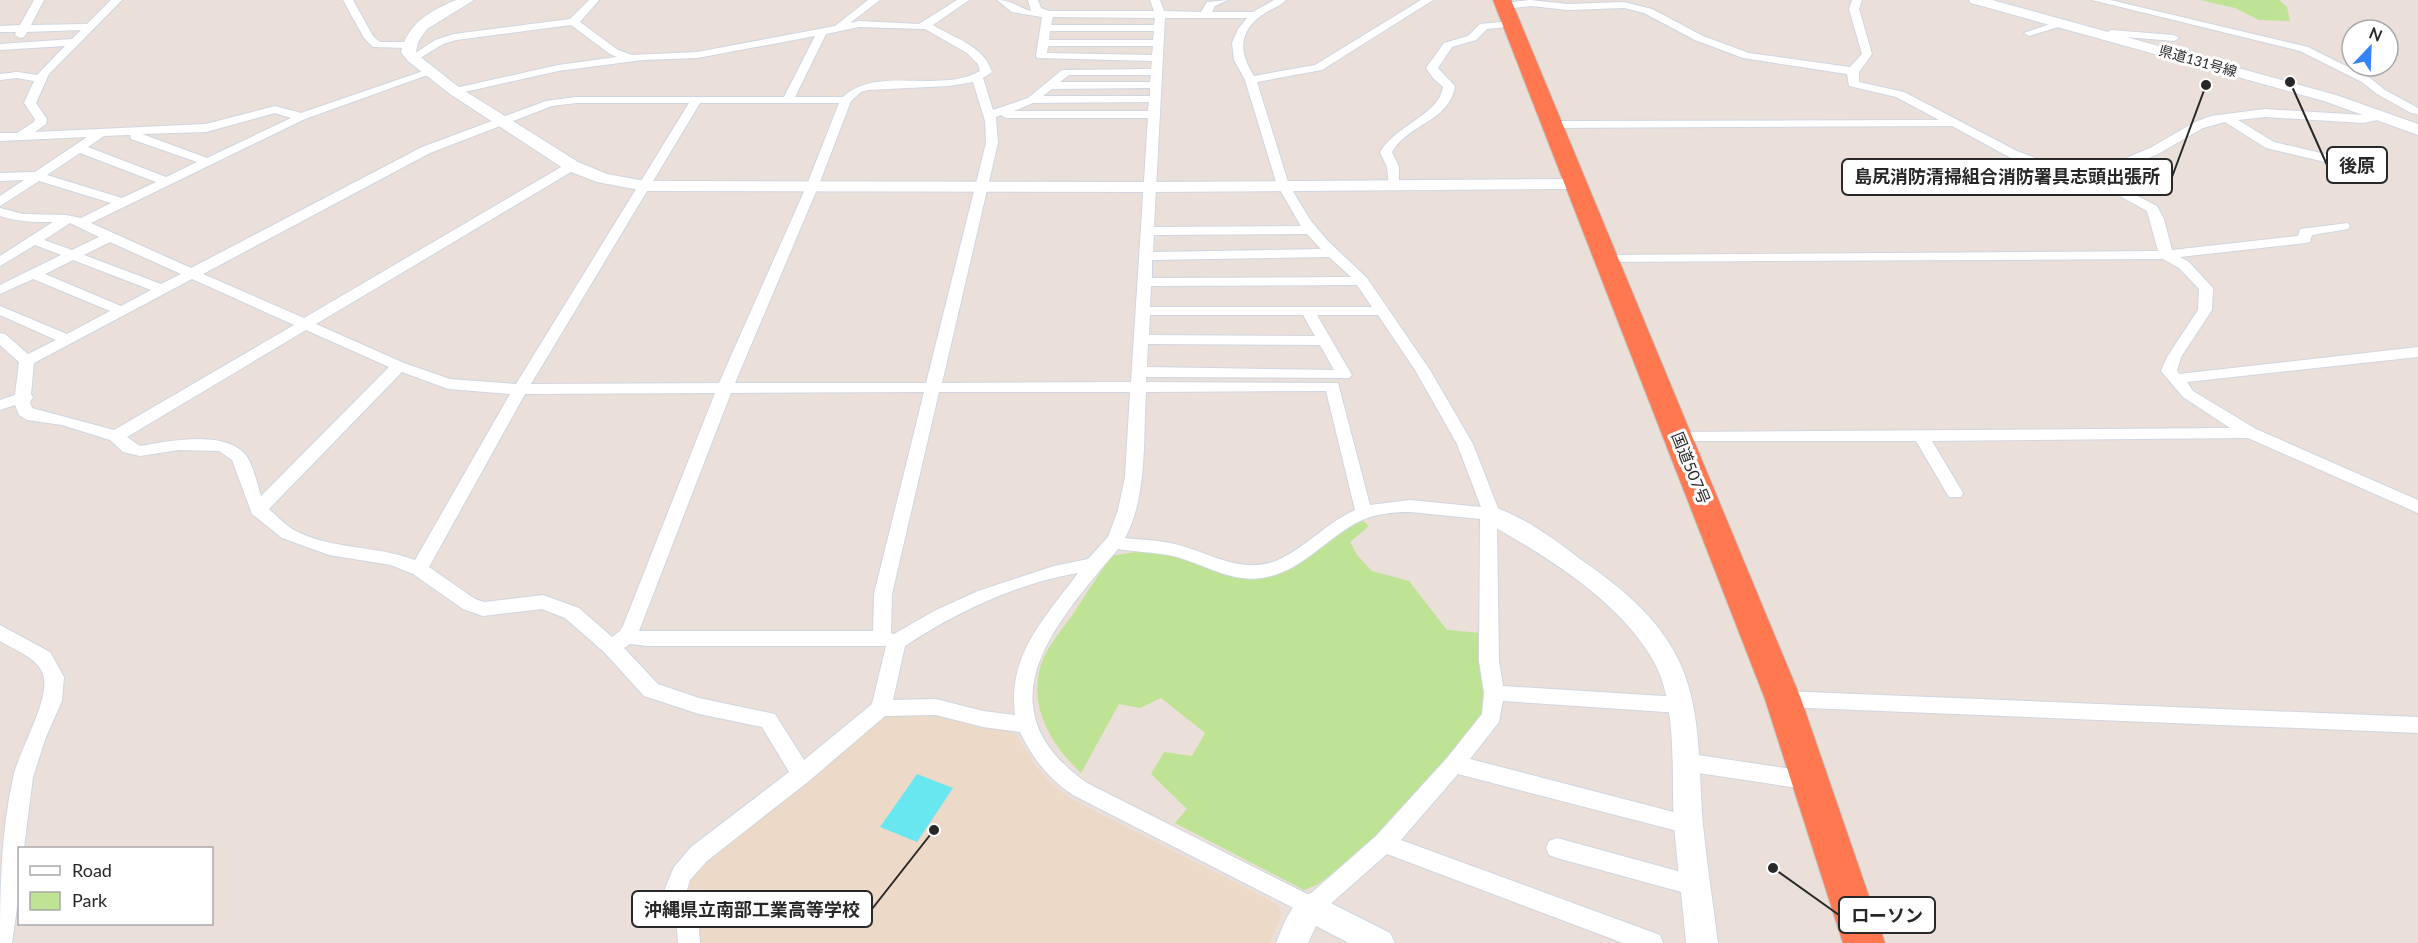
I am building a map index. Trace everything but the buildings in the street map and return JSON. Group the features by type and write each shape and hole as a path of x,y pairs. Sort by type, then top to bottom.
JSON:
{"highway":[{"name":"国道507号","path":"1506,10 1783,699 1864,943"}],"street":[{"path":"39,0 23,28 5,46 0,55 61,56"},
{"path":"0,144 40,124 41,119 30,103 40,79 117,0"},
{"path":"348,0 369,38 377,45 411,52 454,37 573,22 586,11 594,0"},
{"path":"466,0 426,22 413,33 411,52 430,72 455,91 572,166 603,178 645,186 1149,187 1576,184"},
{"path":"837,27 875,0"},
{"path":"926,25 964,0"},
{"path":"1002,0 1023,13 1255,15"},
{"path":"1033,0 1037,10 1048,14"},
{"path":"1068,14 1073,0"},
{"path":"1110,15 1113,0"},
{"path":"1155,0 1160,14 1130,498 1114,542 1100,555 1030,657 1024,675 1022,695 1025,725 1043,757 1059,774 1076,786 1379,943"},
{"path":"1205,14 1206,2 1223,0"},
{"path":"1281,0 1255,15 1243,29 1237,43 1239,60 1251,80 1283,185 1311,230 1354,270 1362,281 1422,370 1465,444 1490,507 1488,528 1489,661 1494,693 1492,716 1454,764 1384,843 1311,907 1298,927 1292,943"},
{"path":"1251,80 1318,68 1428,0"},
{"path":"1857,0 1854,9 1867,54 1853,71 1853,84 1900,94 1951,123 2032,162 2065,174 2097,181 2152,209 2157,219 2166,255 2184,265 2206,288 2205,310 2170,364 2169,371 2188,394 2250,434 2418,507"},
{"name":"県道131号線","path":"1976,0 2388,117 2418,130"},
{"path":"2097,0 2304,49 2366,80 2381,92 2417,110"},
{"path":"1393,185 1393,167 1386,152 1389,143 1402,132 1418,124 1446,100 1450,93 1449,86 1437,76 1432,68 1438,57 1448,45 1472,38 1506,10 1531,3 1568,7 1625,2 1648,11 1700,38 1747,56 1769,61 1853,71"},
{"path":"1048,14 1041,56 1157,58"},
{"path":"573,22 614,52 631,58"},
{"path":"455,91 558,68 631,58 723,51 866,23 926,25 976,54 986,66 986,72 978,79 867,87 857,90 846,100 812,187 619,642"},
{"path":"2029,33 2061,23"},
{"path":"0,29 91,27"},
{"path":"1046,28 1159,28"},
{"path":"788,99 823,30"},
{"path":"2108,36 2111,33 2174,38"},
{"path":"5,46 75,42"},
{"path":"1043,43 1158,43"},
{"path":"0,212 22,218 67,219 83,222 301,117 430,72"},
{"path":"1032,100 1066,72 1156,72"},
{"path":"0,77 17,75 40,79"},
{"path":"881,708 889,640 884,622 883,594 992,143 991,114 978,79"},
{"path":"1049,86 1155,85"},
{"path":"991,114 1032,100 1154,99"},
{"path":"27,362 426,150 550,103 576,100 846,100"},
{"path":"419,569 521,388 696,101"},
{"path":"0,137 212,127 275,109 301,117"},
{"path":"2097,181 2099,174 2154,151 2199,124 2265,113 2363,119 2388,117 2417,110"},
{"path":"991,114 1153,115"},
{"path":"2227,118 2263,141 2346,163 2359,176"},
{"path":"1553,125 1951,123"},
{"path":"212,127 251,141"},
{"path":"0,202 102,132"},
{"path":"125,132 208,162"},
{"path":"78,148 168,182"},
{"path":"116,436 572,166"},
{"path":"0,177 36,176 123,203"},
{"path":"0,262 67,219"},
{"path":"83,222 88,228 399,366 448,384 498,389 934,387 1137,379 1344,375 1308,312"},
{"path":"1606,258 2166,255 2305,239 2305,232 2343,226"},
{"path":"1146,231 1311,230"},
{"path":"0,290 110,237"},
{"path":"33,240 161,290"},
{"path":"1145,256 1334,253"},
{"path":"33,274 121,311"},
{"path":"1143,282 1362,281"},
{"path":"1142,311 1381,311"},
{"path":"2,313 67,339"},
{"path":"0,337 27,362"},
{"path":"1140,339 1326,341"},
{"path":"2175,379 2418,352"},
{"path":"27,362 22,402 25,411 33,416 63,420 116,436 129,448 140,451 179,444 223,446 239,457 258,510 288,534 328,549 394,560 419,569 469,604 483,609 543,602 572,614 619,642 651,690 699,706 768,720 802,775"},
{"path":"258,510 399,366"},
{"path":"1137,379 1333,386 1364,513"},
{"path":"0,405 24,397"},
{"path":"1678,437 2250,434"},
{"path":"1921,436 1955,493"},
{"path":"1114,542 1171,550 1231,568 1259,572 1281,567 1309,550 1340,525 1364,513 1412,506 1490,513 1555,552 1632,614 1668,662 1680,705 1689,825 1702,943"},
{"path":"619,642 647,639 889,640 957,606 1069,567 1093,566"},
{"path":"0,632 44,657 54,677 52,701 36,737 23,777 2,943"},
{"path":"1494,693 1680,705"},
{"path":"1783,699 2418,725"},
{"path":"689,943 690,935 684,903 675,891 682,874 699,854 802,775 881,708 936,707 983,719 1025,725"},
{"path":"1685,762 1811,781"},
{"path":"1454,764 1689,825"},
{"path":"1384,843 1652,943"},
{"path":"1557,848 1696,886"}],"shaded area":[{"path":"920,712 1012,732 1018,737 1035,765 1050,783 1071,799 1275,903 1282,914 1270,943 695,943 689,886 694,871 879,719 888,715"}],"green space":[{"path":"2200,0 2279,0 2287,7 2290,21 2259,20 2235,8"},
{"path":"1361,519 1369,526 1350,542 1357,555 1372,571 1409,581 1447,630 1481,633 1486,710 1482,718 1393,822 1333,873 1317,885 1304,890 1175,823 1187,809 1151,774 1164,752 1192,756 1205,733 1161,698 1140,708 1119,704 1081,773 1069,761 1050,735 1043,720 1037,689 1039,673 1051,645 1111,556 1148,550 1237,574 1288,567"}],"water":[{"path":"917,774 953,788 917,842 880,827"}],"place":[{"name":"後原","path":"2290,82"},
{"name":"島尻消防清掃組合消防署具志頭出張所","path":"2206,85"},
{"name":"沖縄県立南部工業高等学校","path":"934,830"},
{"name":"ローソン","path":"1773,868"}]}
